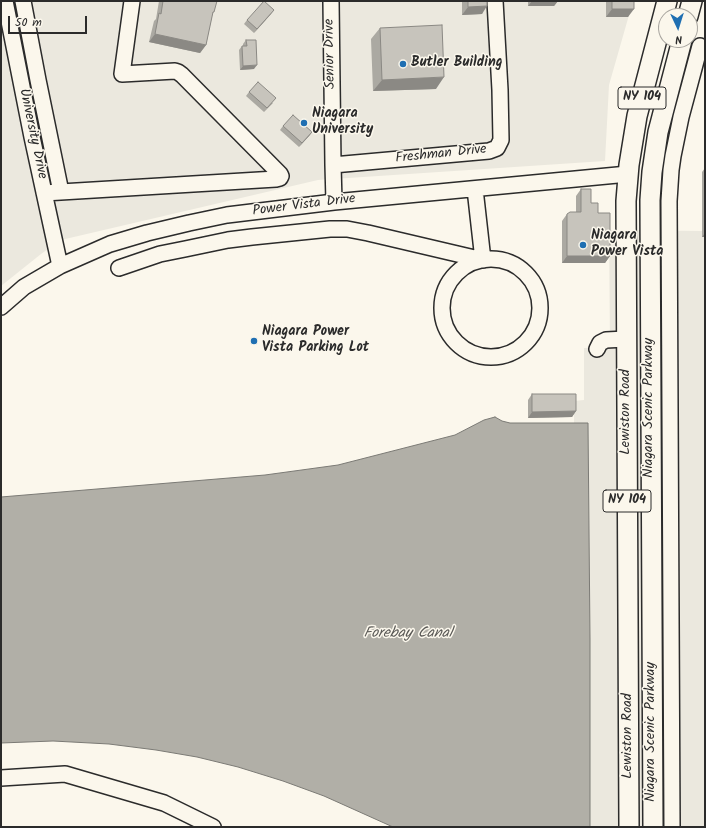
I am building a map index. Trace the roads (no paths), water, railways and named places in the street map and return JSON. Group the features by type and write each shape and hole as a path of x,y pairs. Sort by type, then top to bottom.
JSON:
{"main road":[{"name":"Lewiston Road","path":"629,827 626,339 626,221 628,174 637,116 667,1"},
{"name":"Niagara Scenic Parkway","path":"653,827 650,200 652,172 658,132 680,48"}],"street":[{"name":"University Drive","path":"5,1 32,137 60,266"},
{"path":"24,1 38,80 61,192"},
{"path":"44,193 276,179 280,178 281,176 178,72 122,74 132,1"},
{"name":"Senior Drive","path":"330,1 334,202"},
{"name":"Freshman Drive","path":"333,165 489,151 497,148 501,140 495,1"},
{"path":"672,827 669,201 674,150 681,117 700,46"},
{"path":"21,81 38,80"},
{"path":"32,137 50,136"},
{"name":"Power Vista Drive","path":"1,307 24,287 60,266 110,244 189,222 228,215 334,202 628,174"},
{"path":"475,189 483,260"},
{"path":"248,213 252,237"},
{"path":"124,240 126,266 154,256 185,248 252,237 324,229 348,229 483,260 500,260 514,265 525,273 534,284 539,297 540,311 537,325 531,337 521,347 509,354 496,358 480,357 465,351 453,341 445,328 441,313 442,298 448,283 458,271 471,263 483,260"},
{"path":"597,349 600,343 606,340 626,339"},
{"path":"1,778 65,774 164,803 212,827"}],"water":[{"name":"Forebay Canal","path":"495,417 510,423 588,423 590,827 393,827 324,796 283,781 238,767 197,757 109,744 53,741 1,743 1,497 265,475 338,465 455,435 484,420"}],"place":[{"name":"Butler Building","path":"403,64"},
{"name":"Niagara University","path":"304,123"},
{"name":"Niagara Power Vista","path":"583,245"},
{"name":"Niagara Power Vista Parking Lot","path":"254,341"}]}
